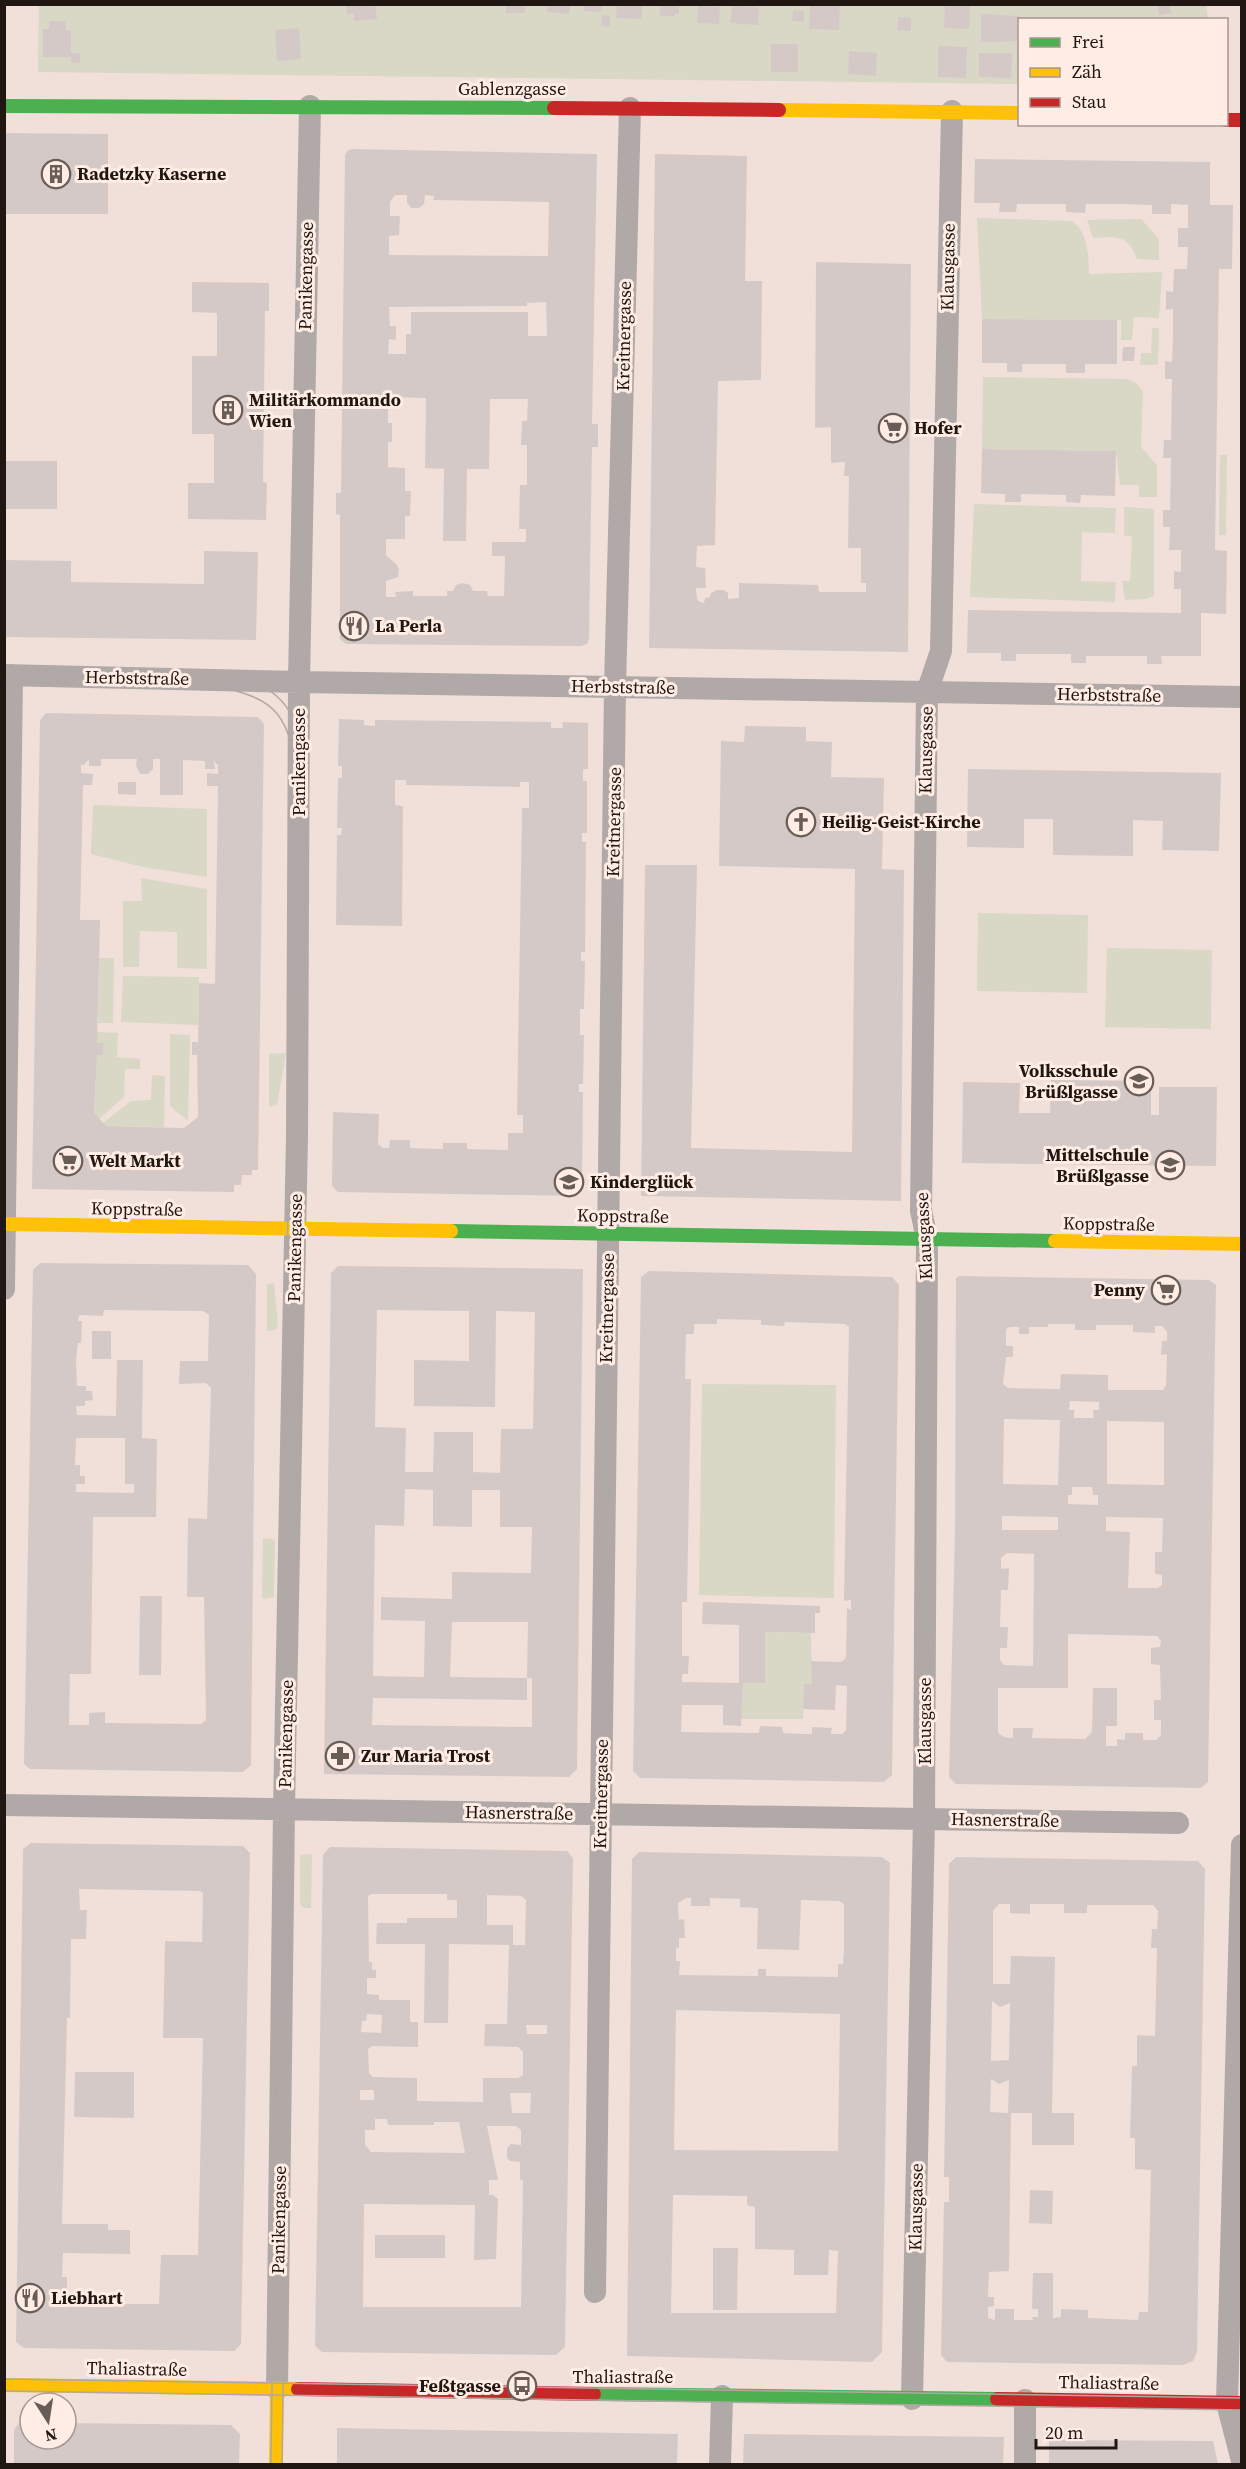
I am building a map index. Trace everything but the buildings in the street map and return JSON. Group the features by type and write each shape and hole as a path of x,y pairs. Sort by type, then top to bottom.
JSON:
{"main road":[{"name":"Gablenzgasse","path":"4,106 630,108 1018,113"},
{"name":"Koppstraße","path":"5,1224 1242,1244"},
{"name":"Thaliastraße","path":"4,2385 1234,2403"},
{"path":"276,2464 277,2389"}],"street":[{"name":"Panikengasse","path":"277,2389 284,1809 297,1135 299,682 310,106"},
{"name":"Kreitnergasse","path":"595,2292 615,687 630,108"},
{"name":"Klausgasse","path":"912,2399 924,1819 927,1238 921,1211 927,692 941,651 952,111"},
{"name":"Herbststraße","path":"8,675 299,682 1242,697"},
{"path":"4,1290 8,675"},
{"name":"Hasnerstraße","path":"4,1805 1178,1823"},
{"path":"1242,1845 1234,2403 1242,2461"},
{"path":"720,2464 722,2396"},
{"path":"1025,2400 1025,2464"}],"shaded area":[{"path":"39,4 1206,4 1208,18 1018,18 1018,84 38,72"},
{"path":"977,218 1072,221 1085,238 1089,274 1162,272 1159,318 1134,317 1132,340 1121,340 1121,320 982,319"},
{"path":"1141,219 1159,239 1159,260 1137,259 1130,245 1121,239 1093,238 1087,220"},
{"path":"1152,328 1159,328 1158,365 1140,365 1141,353 1151,353"},
{"path":"983,377 1127,379 1135,382 1143,391 1141,447 1157,465 1157,497 1139,497 1139,485 1120,485 1116,451 982,449"},
{"path":"1220,455 1227,455 1226,535 1219,535"},
{"path":"974,504 1116,508 1115,533 1082,532 1081,581 1116,582 1115,602 970,597"},
{"path":"1124,507 1154,509 1154,596 1146,599 1125,600 1122,581 1130,581 1132,536 1124,536"},
{"path":"93,805 207,809 207,877 143,867 91,854"},
{"path":"141,878 207,889 207,969 177,968 177,932 140,931 139,967 123,967 123,901 142,901"},
{"path":"978,913 1088,915 1087,993 977,991"},
{"path":"1107,948 1212,950 1211,1029 1105,1027"},
{"path":"99,958 114,958 113,1023 98,1023"},
{"path":"123,976 199,977 198,1025 121,1022"},
{"path":"97,1032 118,1033 117,1057 140,1059 140,1069 125,1069 124,1097 99,1119 94,1113 97,1055 103,1055 104,1043 97,1043"},
{"path":"170,1034 190,1035 188,1121 170,1106"},
{"path":"286,1053 277,1105 269,1106 269,1054"},
{"path":"152,1075 165,1076 164,1127 106,1126 103,1123 131,1101 151,1100"},
{"path":"274,1283 278,1325 275,1330 267,1331 267,1284"},
{"path":"702,1384 836,1385 834,1598 699,1595"},
{"path":"263,1538 273,1539 275,1542 274,1597 262,1599"},
{"path":"765,1632 811,1633 812,1684 804,1685 803,1719 741,1719 743,1683 765,1683"},
{"path":"312,1854 311,1908 303,1908 300,1904 300,1855"}],"tram line":[{"path":"4,670 213,673 236,676 255,682 282,702 292,715 304,750 307,772 300,1258 300,1470 293,1652 282,2464"},
{"path":"4,682 212,685 229,689 257,699 277,714 285,725 294,758 271,2464"},
{"path":"4,2379 1242,2398"},
{"path":"4,2391 1242,2410"}],"traffic: fast":[{"path":"4,106 554,108"},
{"path":"451,1231 1055,1241"},
{"path":"594,2394 997,2399"}],"traffic: slow":[{"path":"779,110 1018,113"},
{"path":"4,1224 451,1231"},
{"path":"1055,1241 1242,1244"},
{"path":"4,2385 298,2389"},
{"path":"276,2464 277,2389"}],"traffic: jam":[{"path":"554,108 779,110"},
{"path":"1228,120 1242,120"},
{"path":"298,2389 594,2394"},
{"path":"997,2399 1242,2403"}],"place":[{"name":"Radetzky Kaserne","path":"56,174"},
{"name":"Militärkommando Wien","path":"228,410"},
{"name":"Hofer","path":"893,428"},
{"name":"La Perla","path":"354,626"},
{"name":"Heilig-Geist-Kirche","path":"801,822"},
{"name":"Volksschule Brüßlgasse","path":"1139,1081"},
{"name":"Welt Markt","path":"68,1161"},
{"name":"Mittelschule Brüßlgasse","path":"1170,1165"},
{"name":"Kinderglück","path":"569,1182"},
{"name":"Penny","path":"1166,1290"},
{"name":"Zur Maria Trost","path":"340,1756"},
{"name":"Liebhart","path":"30,2298"},
{"name":"Feßtgasse","path":"522,2386"}]}
